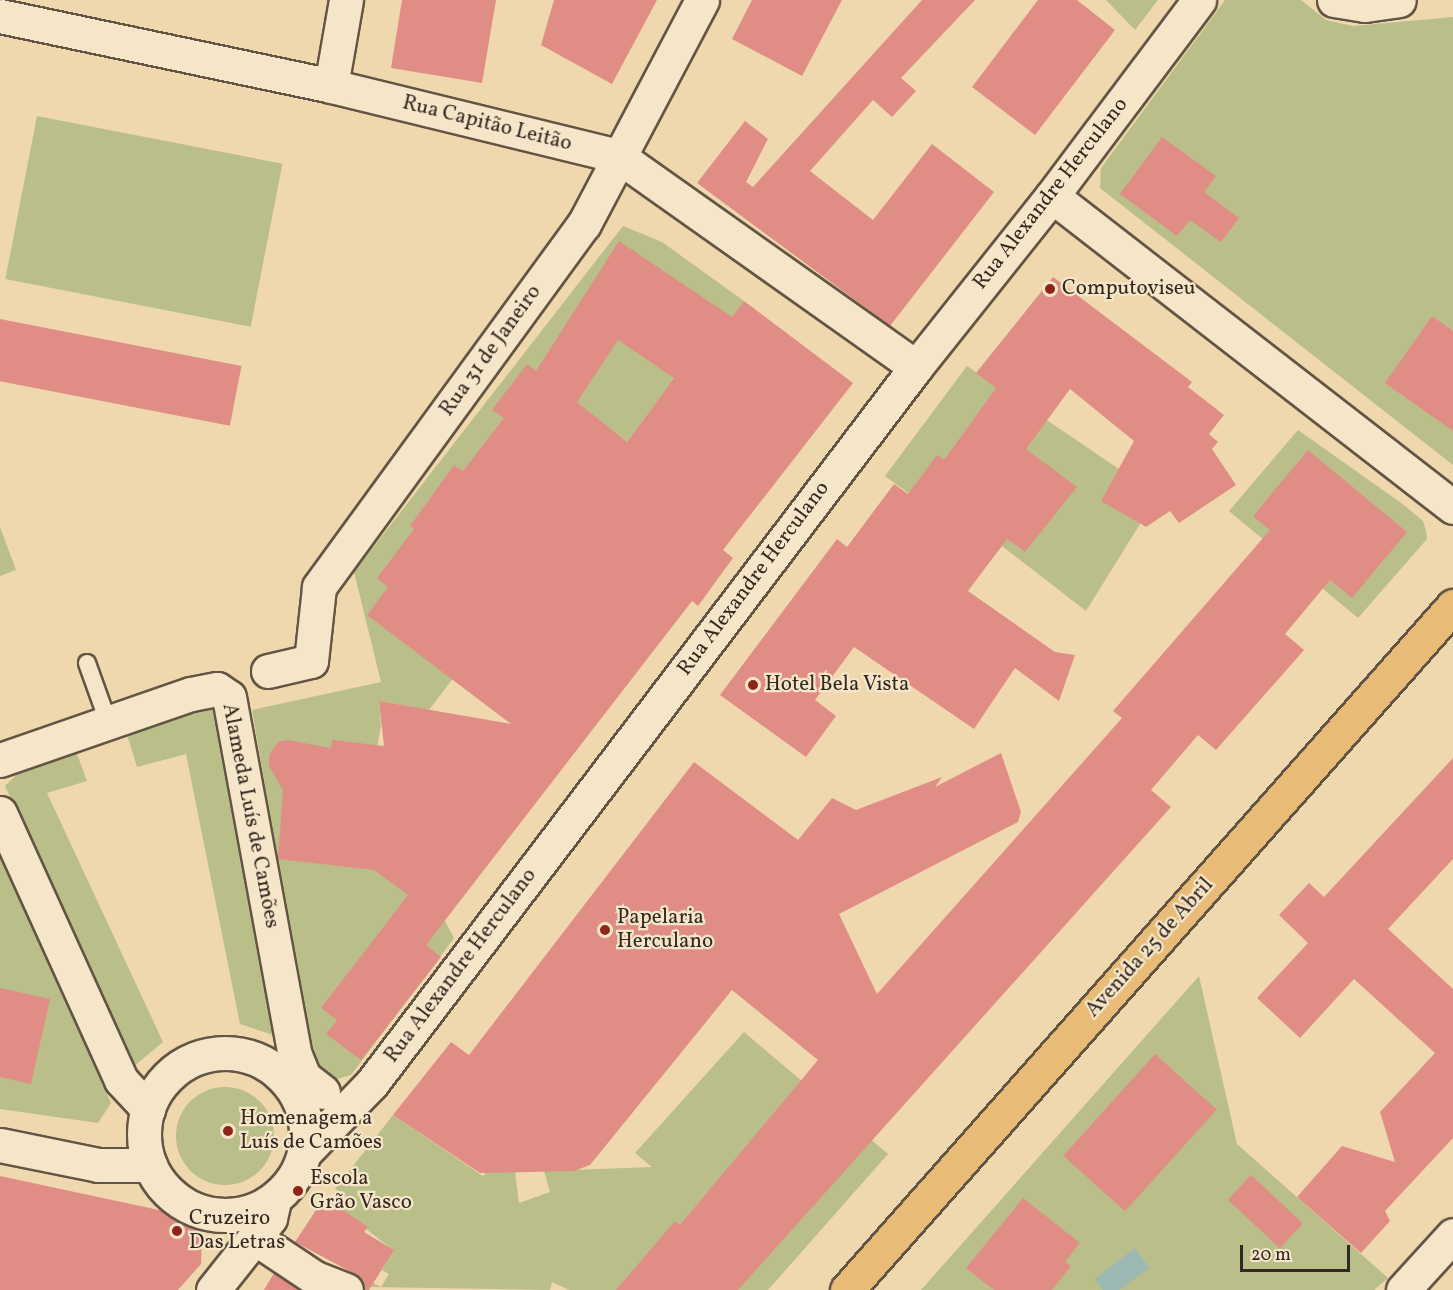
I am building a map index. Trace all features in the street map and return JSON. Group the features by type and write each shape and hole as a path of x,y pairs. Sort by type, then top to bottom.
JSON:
{"main road":[{"name":"Avenida 25 de Abril","path":"847,1290 1453,606"}],"street":[{"path":"331,86 346,0"},
{"name":"Rua 31 de Janeiro","path":"268,671 311,661 319,587 584,224 702,0"},
{"name":"Rua Alexandre Herculano","path":"304,1154 372,1083 916,367 1052,196 1199,0"},
{"path":"1334,0 1365,5 1399,0"},
{"name":"Rua Capitão Leitão","path":"0,16 331,86 618,156 916,367"},
{"path":"1052,196 1453,507"},
{"name":"Alameda Luís de Camões","path":"0,760 107,719 191,694 217,689 229,697 295,1077"},
{"path":"0,813 121,1080 148,1109"},
{"path":"295,1077 305,1119 304,1154 298,1171 274,1200 255,1210 214,1214 175,1198 150,1165 145,1146 148,1109 169,1076 185,1064 223,1053 261,1062 295,1077 323,1092 342,1094 372,1083"},
{"path":"0,1145 98,1166 150,1165"},
{"path":"213,1290 270,1218 274,1200"},
{"path":"1416,1286 1453,1235"},
{"path":"255,1238 315,1278 346,1290"}],"lane":[{"path":"87,663 107,719"}],"green space":[{"path":"1106,0 1158,0 1135,30"},
{"path":"1225,0 1301,0 1326,20 1353,26 1453,17 1453,465 1100,188 1101,168"},
{"path":"37,116 282,164 251,327 5,279"},
{"path":"623,226 662,242 744,301 716,338 707,333 627,442 610,429 503,612 429,710 379,701 381,725 358,858 445,921 454,938 351,1075 334,1080 323,1075 306,1026 252,710 381,682 354,572"},
{"path":"967,366 1119,469 1140,524 1086,611 1002,546 994,556 885,476"},
{"path":"1298,430 1423,521 1427,539 1358,618 1229,511"},
{"path":"0,527 16,570 0,576"},
{"path":"208,706 219,711 279,1037 240,1024 186,754 137,767 125,728"},
{"path":"74,746 87,781 47,793 163,1042 134,1066 5,786 27,765"},
{"path":"0,854 111,1103 98,1123 0,1109"},
{"path":"1199,976 1237,1144 1388,1278 1374,1290 921,1290"},
{"path":"744,1032 888,1154 768,1290 569,1290 552,1282 550,1290 371,1287 373,1283 381,1287 389,1274 382,1270 393,1250 343,1211 350,1199 335,1189 393,1115 483,1176 511,1140 519,1203 550,1192 544,1171 652,1167 635,1153"},
{"path":"225,1087 244,1091 260,1101 270,1117 274,1136 270,1155 260,1171 244,1181 225,1185 206,1181 190,1171 180,1155 176,1136 180,1117 190,1101 206,1091"}],"water":[{"path":"1135,1248 1149,1268 1119,1290 1103,1290 1095,1279"}],"building":[{"path":"402,0 496,0 482,83 391,68"},
{"path":"554,0 657,0 612,84 541,45"},
{"path":"752,0 842,0 802,76 732,39"},
{"path":"922,0 975,0 901,78 916,91 892,117 873,100 810,171 873,220 932,144 994,192 890,326 697,183 745,121 768,139 746,182 753,187"},
{"path":"1038,0 1077,0 1115,30 1035,135 972,87"},
{"path":"1162,137 1216,176 1204,192 1239,218 1221,242 1190,220 1177,236 1120,194"},
{"path":"619,241 732,317 744,301 853,383 723,550 733,558 698,606 692,601 426,945 441,957 361,1060 326,1034 337,1020 321,1008 408,895 374,870 278,859 283,790 269,766 269,755 278,742 287,740 331,748 332,740 384,746 379,701 511,724 367,615 388,587 377,578 414,529 410,526 454,465 463,471 504,418 492,410 527,364 536,371","holes":["618,340 674,378 627,442 577,402"]},
{"path":"1053,277 1192,382 1188,387 1224,415 1209,434 1218,442 1212,449 1236,485 1179,523 1170,511 1146,527 1101,501 1134,441 1070,389 1026,449 1077,487 1025,552 1007,539 968,591 1055,652 1075,655 1059,701 1015,668 974,729 854,647 815,700 836,716 806,757 720,695 837,539 847,547 894,484 908,494 937,455 944,460 996,388 976,373"},
{"path":"1432,316 1453,331 1453,431 1385,383"},
{"path":"0,319 241,366 230,426 0,381"},
{"path":"1308,450 1407,532 1352,598 1330,580 1285,634 1304,650 1216,750 1198,735 1151,790 1171,807 738,1290 616,1290 675,1221 680,1225 818,1060 732,990 590,1165 574,1171 480,1173 393,1115 451,1042 469,1055 694,762 798,840 832,798 856,810 942,777 935,787 1001,753 1021,812 1018,822 839,914 877,994 1122,718 1113,711 1270,530 1253,516"},
{"path":"1453,758 1453,859 1388,929 1453,989 1453,1138 1385,1211 1390,1221 1361,1253 1297,1197 1342,1146 1395,1162 1380,1112 1435,1053 1354,979 1300,1038 1257,998 1308,943 1279,915 1309,883 1324,897"},
{"path":"0,988 50,999 31,1084 0,1077"},
{"path":"1155,1054 1217,1110 1125,1211 1063,1156"},
{"path":"1251,1175 1303,1223 1280,1248 1228,1200"},
{"path":"0,1176 187,1216 202,1232 201,1264 178,1290 0,1290"},
{"path":"1023,1198 1080,1243 1065,1262 1071,1266 1052,1290 994,1290 966,1268"},
{"path":"328,1200 368,1227 364,1232 394,1250 369,1290 364,1290 353,1273 295,1242 322,1201"},
{"path":"274,1273 299,1290 264,1290"}],"place":[{"name":"Computoviseu","path":"1050,289"},
{"name":"Hotel Bela Vista","path":"753,685"},
{"name":"Papelaria Herculano","path":"605,930"},
{"name":"Homenagem a Luís de Camões","path":"228,1131"},
{"name":"Escola Grão Vasco","path":"298,1191"},
{"name":"Cruzeiro Das Letras","path":"177,1231"}]}
